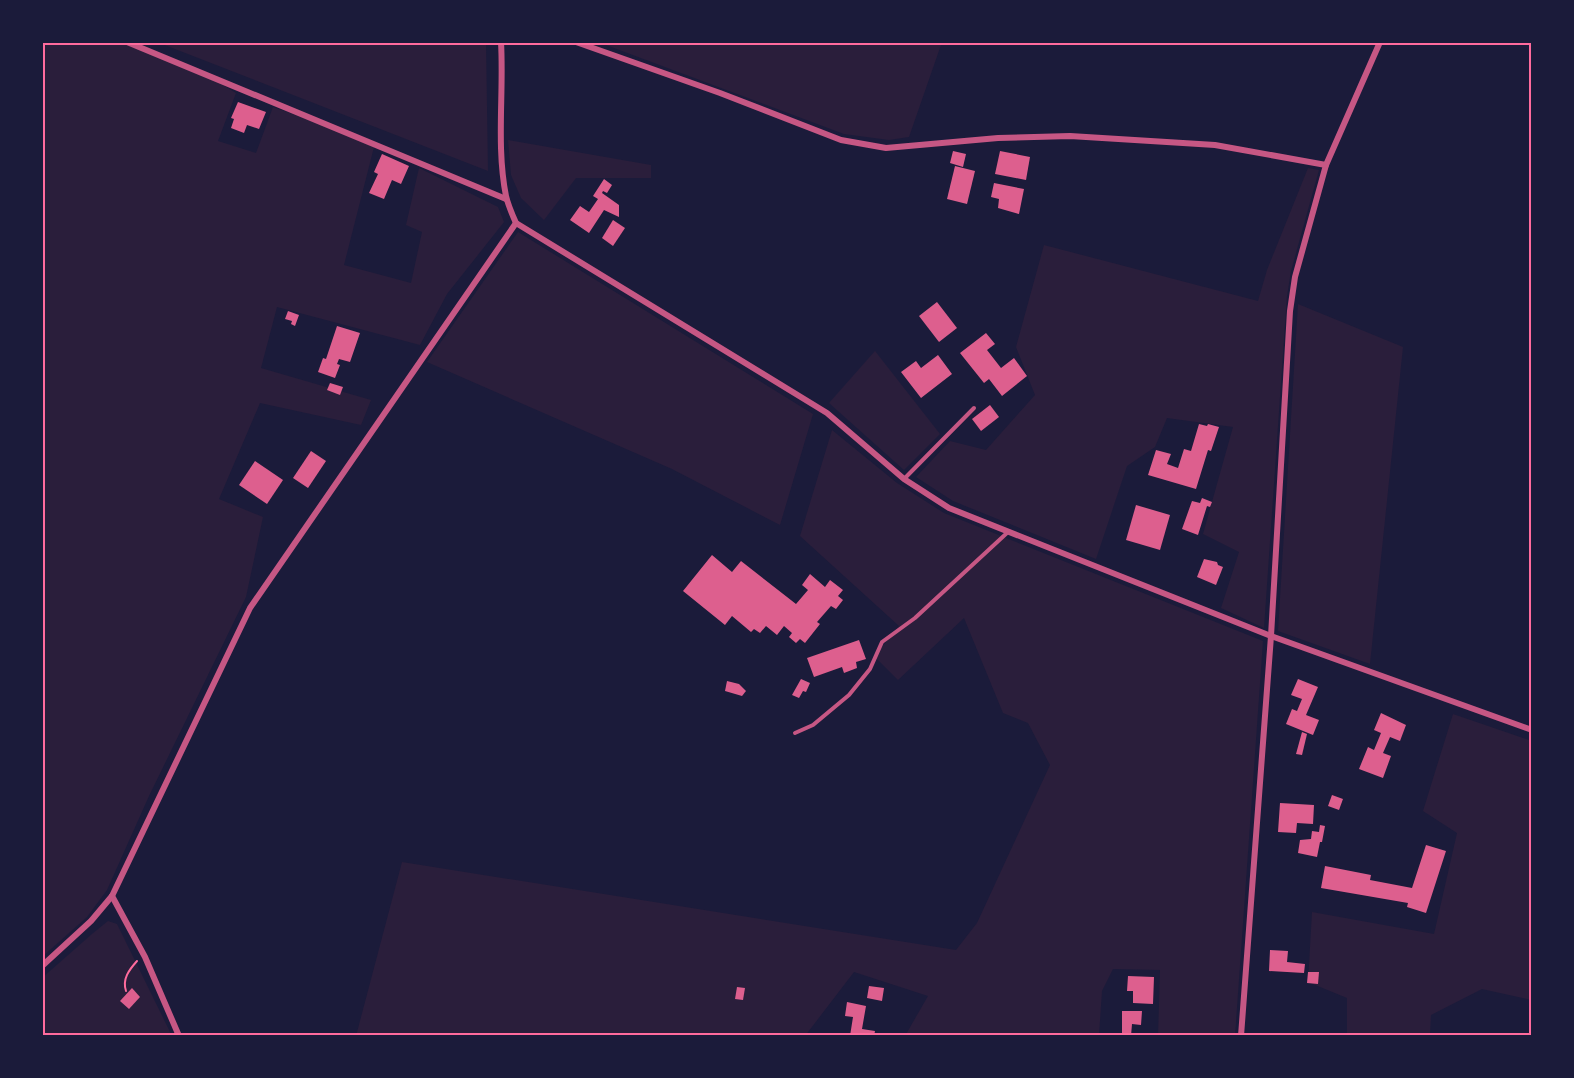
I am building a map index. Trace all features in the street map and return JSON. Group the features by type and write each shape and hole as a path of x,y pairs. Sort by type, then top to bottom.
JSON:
{"street":[{"path":"127,42 506,199"},
{"path":"501,42 501,165 506,199 516,223 827,413 904,479 949,508 1271,636 1532,730"},
{"path":"576,42 720,93 841,140 886,148 998,138 1070,136 1215,145 1326,165"},
{"path":"1241,1036 1271,636 1290,311 1295,277 1326,165 1380,42"},
{"path":"42,966 91,921 112,896 250,608 516,223"},
{"path":"112,896 145,957 179,1036"}],"lane":[{"path":"904,479 974,408"},
{"path":"795,733 813,725 849,695 870,669 882,642 915,618 1008,532"}],"path":[{"path":"126,991 124,986 128,970 145,957"}],"shaded area":[{"path":"42,42 119,42 218,82 236,93 218,141 256,153 273,107 324,125 374,147 344,265 411,283 422,232 406,225 419,168 498,207 504,222 447,294 420,345 277,307 261,368 371,400 361,425 260,403 219,499 263,517 246,597 149,796 107,890 87,917 42,957"},
{"path":"157,42 486,42 488,171 175,49"},
{"path":"598,42 942,42 909,137 889,140 844,134"},
{"path":"508,140 651,165 651,178 576,178 544,220 521,198 511,175"},
{"path":"1308,168 1319,170 1291,271 1287,296 1264,628 1221,608 1239,552 1203,534 1233,427 1167,418 1155,447 1127,466 1096,559 953,501 916,477 950,441 986,450 1035,395 1016,347 1044,245 1258,301 1267,270"},
{"path":"518,232 813,414 780,525 672,469 427,362"},
{"path":"1298,304 1403,347 1370,664 1278,631"},
{"path":"875,351 940,434 904,470 829,403"},
{"path":"832,430 897,483 944,513 1263,641 1235,1036 1158,1036 1160,970 1113,969 1102,991 1099,1036 905,1036 928,996 854,972 805,1036 356,1036 402,862 956,950 977,923 1050,765 1028,723 1003,713 964,618 898,680 874,656 899,626 800,536"},
{"path":"1453,714 1532,741 1532,1000 1482,989 1431,1015 1430,1036 1347,1036 1347,998 1308,982 1312,912 1434,934 1457,833 1423,811"},
{"path":"108,921 117,924 172,1036 42,1036 42,978"}],"building":[{"path":"238,102 266,112 259,129 247,125 244,133 231,128 234,119 231,118"},
{"path":"953,151 966,154 963,167 950,163"},
{"path":"1000,151 1030,157 1026,180 995,174"},
{"path":"382,154 409,166 401,184 392,180 384,199 369,193 378,174 374,172"},
{"path":"955,166 975,171 967,204 947,199"},
{"path":"604,179 612,185 607,193 603,191 602,193 619,205 619,217 604,210 589,233 570,220 580,206 589,212 598,199 593,196"},
{"path":"994,183 1024,189 1019,214 998,208 999,199 991,197"},
{"path":"613,220 625,228 613,246 602,238"},
{"path":"937,302 957,328 939,342 919,316"},
{"path":"288,311 299,315 295,326 291,324 292,321 285,319"},
{"path":"337,326 360,333 350,362 339,359 337,364 340,365 335,378 318,372 323,358 326,359"},
{"path":"986,333 995,344 987,350 1001,368 1014,358 1027,376 1002,396 989,379 984,383 960,353"},
{"path":"938,355 952,374 921,398 901,372 916,361 921,368"},
{"path":"330,383 343,387 340,395 327,390"},
{"path":"990,405 999,417 981,431 972,419"},
{"path":"1199,424 1219,427 1211,451 1208,450 1196,489 1148,475 1156,450 1171,454 1167,464 1178,468 1184,449 1191,451"},
{"path":"311,451 326,461 308,488 293,478"},
{"path":"255,461 283,480 267,504 239,485"},
{"path":"1202,498 1212,502 1210,507 1207,506 1198,535 1182,529 1192,501 1200,503"},
{"path":"1136,505 1170,515 1160,550 1126,540"},
{"path":"712,555 732,572 741,561 796,604 808,590 802,585 810,574 825,587 830,580 843,590 838,596 843,600 836,609 831,606 817,622 820,624 805,643 800,639 796,643 789,637 792,633 784,626 777,635 766,626 760,633 754,629 751,632 732,616 725,625 683,591"},
{"path":"1204,559 1217,562 1223,567 1216,585 1197,577"},
{"path":"859,640 866,659 856,662 857,668 844,673 842,667 814,677 807,658"},
{"path":"801,679 810,683 806,692 803,691 799,698 792,695"},
{"path":"1298,679 1318,687 1306,715 1319,720 1313,735 1286,724 1292,709 1297,711 1302,699 1291,695"},
{"path":"727,681 739,684 746,691 742,696 725,691"},
{"path":"1381,713 1406,725 1400,741 1390,737 1383,753 1391,756 1383,778 1359,769 1368,747 1374,750 1381,733 1374,730"},
{"path":"1302,732 1307,734 1302,755 1296,754"},
{"path":"1332,795 1343,799 1339,810 1328,806"},
{"path":"1280,803 1314,805 1313,824 1297,823 1296,833 1278,832"},
{"path":"1320,825 1325,826 1317,857 1298,853 1300,840 1311,839 1312,831 1319,832"},
{"path":"1426,845 1446,851 1426,913 1407,907 1408,903 1321,888 1325,866 1371,875 1370,880 1412,888"},
{"path":"1270,950 1288,951 1287,962 1305,964 1304,973 1269,971"},
{"path":"1308,972 1319,972 1318,984 1307,983"},
{"path":"1128,976 1154,977 1153,1004 1133,1003 1133,991 1127,991"},
{"path":"869,986 884,988 882,1001 867,998"},
{"path":"737,987 745,988 743,1000 735,999"},
{"path":"132,988 140,997 129,1009 120,1001"},
{"path":"847,1002 866,1006 862,1029 875,1031 874,1036 850,1036 853,1017 845,1016"},
{"path":"1122,1011 1142,1011 1141,1025 1132,1024 1131,1036 1122,1036"}]}
